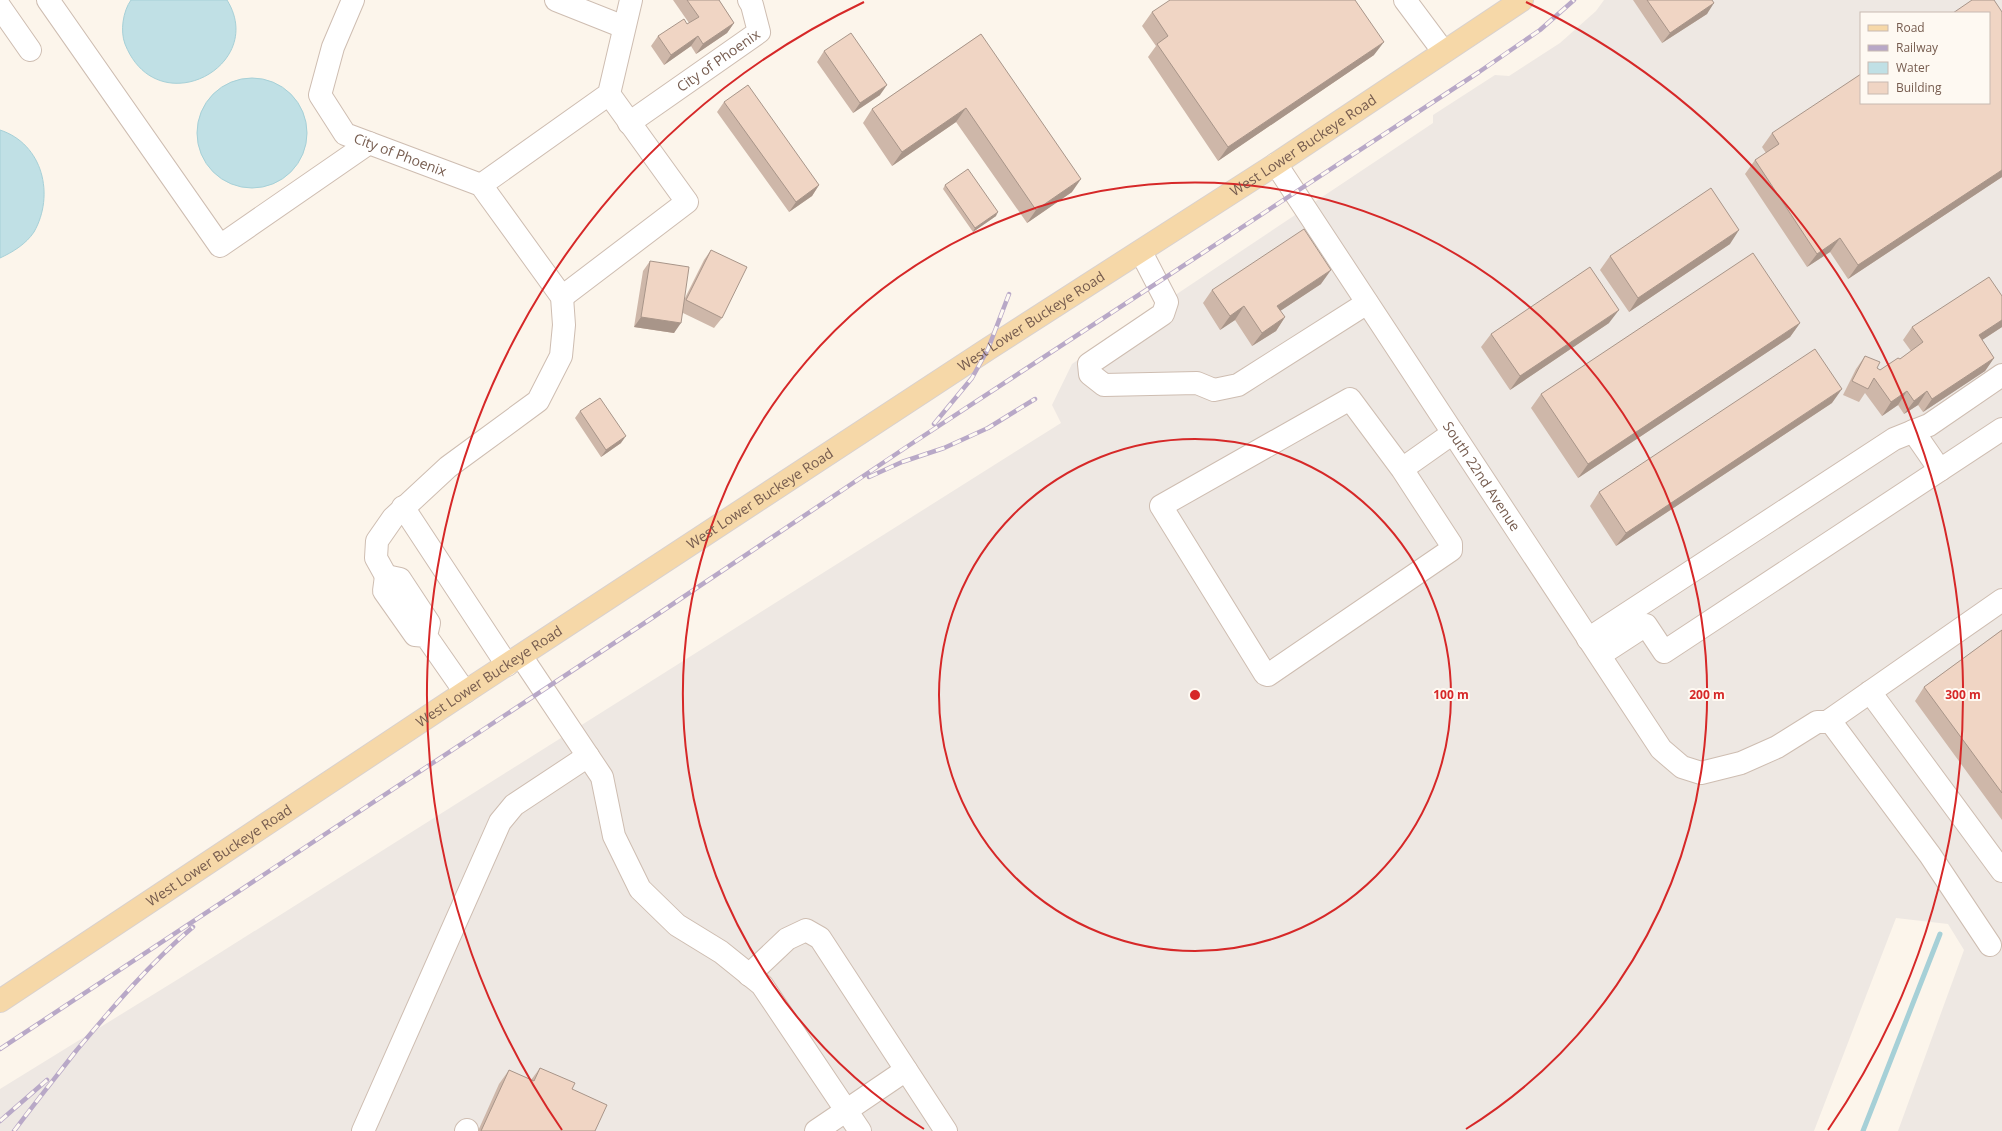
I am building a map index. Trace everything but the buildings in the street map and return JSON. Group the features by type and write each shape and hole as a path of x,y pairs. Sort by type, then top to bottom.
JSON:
{"main road":[{"name":"West Lower Buckeye Road","path":"0,1001 465,692 988,349 1276,164 1442,51 1522,0"}],"street":[{"path":"48,0 220,246 369,143"},
{"name":"City of Phoenix","path":"353,0 333,47 320,95 345,134 481,185"},
{"path":"556,0 624,27"},
{"path":"465,692 426,636 429,623 400,579 386,576 376,558 377,541 382,532 404,507 434,482 448,467 538,401 561,356 564,325 562,297 481,185 608,94 631,0"},
{"name":"City of Phoenix","path":"629,123 759,32 752,5 749,0"},
{"path":"1405,0 1442,51"},
{"path":"0,7 30,50"},
{"path":"562,297 686,202 608,94"},
{"name":"South 22nd Avenue","path":"1276,164 1661,749 1682,767 1702,773 1741,763 1778,747 1817,722 1827,722"},
{"path":"1141,252 1167,302 1162,314 1089,364 1090,374 1104,385 1197,383 1214,390 1238,385 1367,303"},
{"path":"1594,647 1894,439 1929,425 2002,375"},
{"path":"1350,399 1402,469 1451,544 1451,550 1268,675 1265,674 1161,506 1350,399"},
{"path":"1594,647 1646,624 1664,652 2002,429"},
{"path":"1913,431 1940,470"},
{"path":"1402,469 1453,433"},
{"path":"404,507 514,660 588,756 602,777 614,836 640,889 677,925 721,952 762,985 860,1131"},
{"path":"1827,722 2002,600"},
{"path":"1870,692 2002,871"},
{"path":"1827,722 1831,722 1930,855 1990,945"},
{"path":"363,1131 500,822 514,805 588,756"},
{"path":"749,975 787,940 806,930 820,938 946,1131"},
{"path":"816,1131 906,1070"}],"shaded area":[{"path":"1604,0 2002,0 2002,1131 1898,1131 1964,950 1948,924 1896,918 1814,1131 0,1131 0,1089 180,978 1061,423 1052,405 1072,364 1433,123 1433,115 1495,75 1509,76 1560,43 1596,11"}],"water":[{"path":"131,0 227,0 236,24 233,46 221,64 203,77 182,83 160,81 140,68 123,39 124,15"},
{"path":"252,78 273,82 283,87 291,94 298,102 303,112 307,133 303,154 298,164 291,172 283,179 273,184 252,188 231,184 221,179 213,172 206,164 201,154 197,133 201,112 206,102 213,94 221,87 231,82"},
{"path":"0,130 15,137 26,147 35,159 41,172 44,187 44,202 40,218 34,232 19,247 0,258"}],"waterway":[{"path":"1863,1131 1940,934"}],"railway":[{"path":"0,1049 649,620 905,448 1479,72 1540,30 1574,0"},
{"path":"934,424 972,378 988,349 1009,294"},
{"path":"869,477 902,462 944,448 988,428 1035,399"},
{"path":"14,1131 76,1051 118,1002 146,971 193,927"},
{"path":"0,1121 47,1080"}]}
